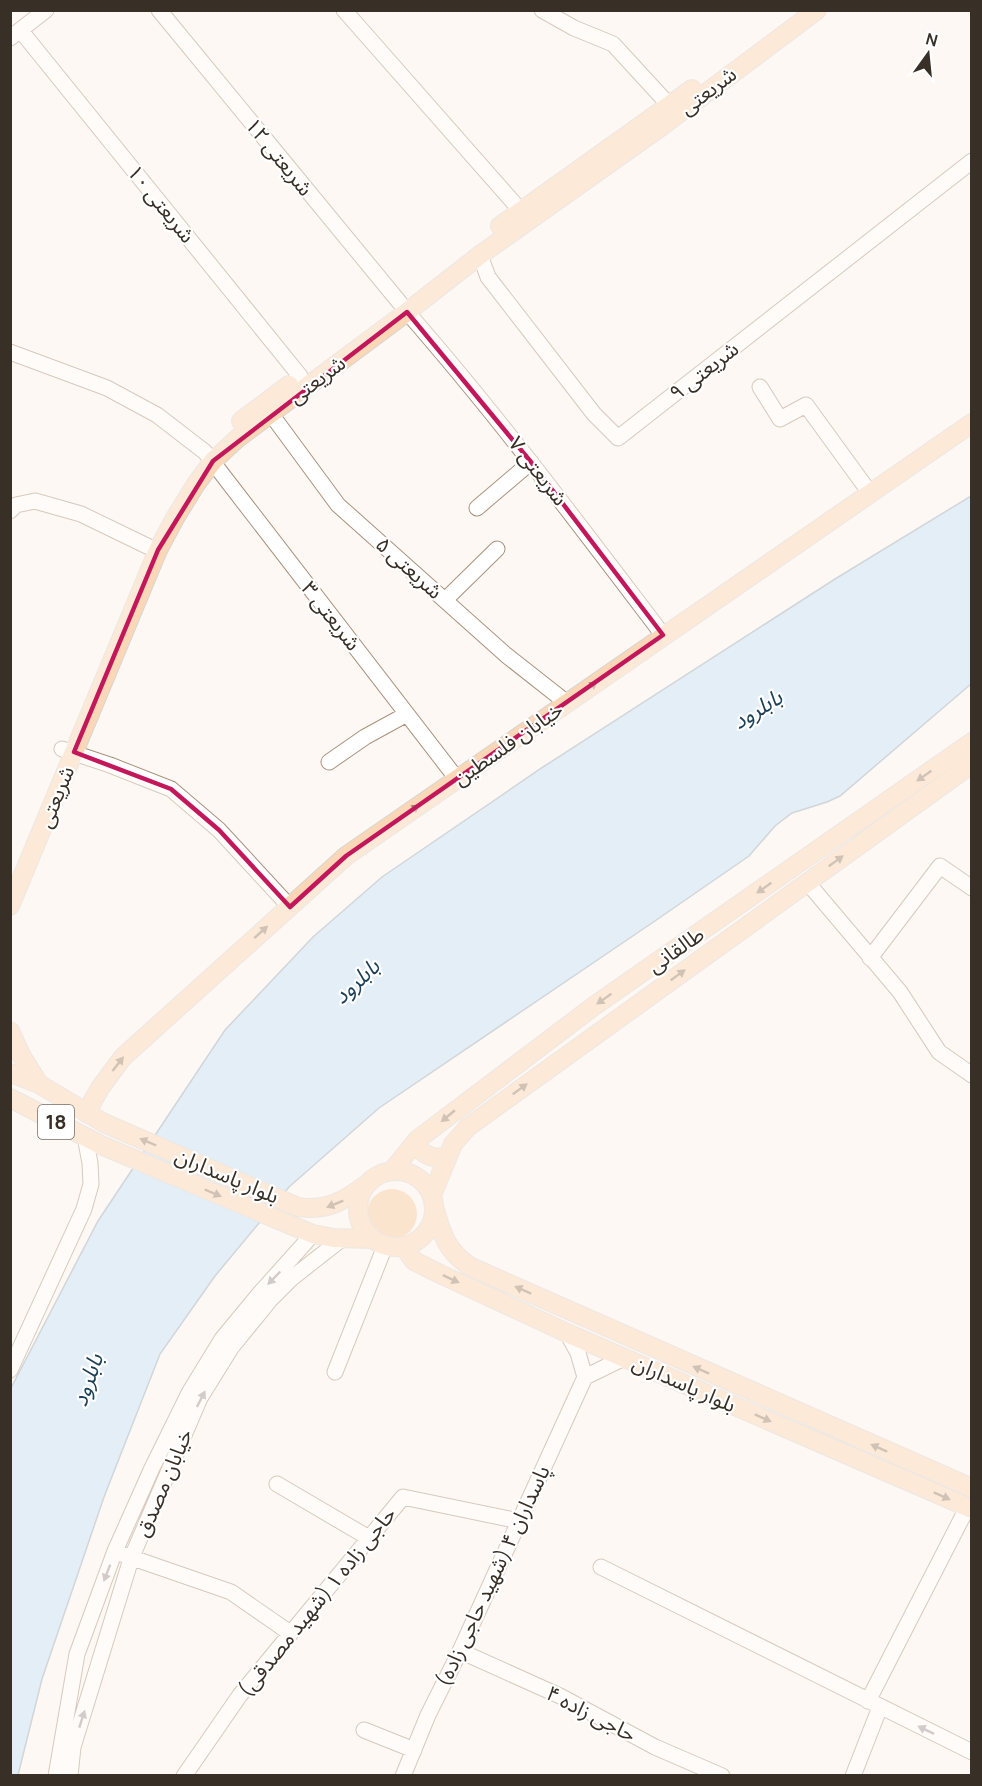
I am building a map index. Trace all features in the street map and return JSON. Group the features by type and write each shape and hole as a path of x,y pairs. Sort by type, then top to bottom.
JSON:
{"main road":[{"name":"شریعتی","path":"10,875 158,550 208,457 271,414 521,211 797,10"},
{"name":"شریعتی","path":"10,906 147,546 164,512 230,429 300,376 404,308 669,121 817,10"},
{"name":"خیابان فلسطین","path":"86,1113 100,1088 123,1057 346,856 972,423"},
{"name":"طالقانی","path":"392,1171 417,1140 594,1006 972,742"},
{"name":"طالقانی","path":"433,1201 446,1157 453,1144 468,1127 972,764"},
{"path":"10,1031 21,1055 39,1084"},
{"name":"18","path":"10,1073 39,1084 86,1113"},
{"name":"18","path":"10,1098 93,1141"},
{"name":"بلوار پاسداران","path":"86,1113 105,1124 298,1207 309,1209 333,1206 367,1184"},
{"path":"417,1140 417,1147 425,1155 435,1158 446,1157"},
{"name":"بلوار پاسداران","path":"93,1141 313,1234 387,1244 422,1266 624,1358 969,1508"},
{"path":"392,1171 416,1176 425,1184 433,1201 433,1220 428,1231 416,1242 387,1244 362,1226 358,1214 360,1198 367,1184 380,1174 392,1171"},
{"name":"بلوار پاسداران","path":"433,1201 443,1237 459,1259 471,1267 972,1488"}],"street":[{"path":"16,34 46,10"},
{"name":"شریعتی ۱۲","path":"159,10 404,308"},
{"path":"344,10 521,211"},
{"path":"542,10 573,28 613,44 669,105"},
{"name":"شریعتی ۱۰","path":"16,34 300,376"},
{"name":"شریعتی ۹","path":"480,255 488,277 594,414 618,438 972,161"},
{"name":"شریعتی ۷","path":"404,308 459,371 663,635"},
{"name":"شریعتی ۳","path":"10,352 107,388 157,415 208,457 457,779"},
{"path":"760,387 780,419 806,405 870,493"},
{"name":"شریعتی ۵","path":"271,414 338,505 506,656 567,703"},
{"path":"477,508 531,462"},
{"path":"10,511 16,505 35,501 81,514 147,546"},
{"path":"445,600 497,549"},
{"path":"329,762 365,737 407,714"},
{"path":"68,750 171,789 219,830 290,907"},
{"path":"870,958 940,866 972,888"},
{"path":"807,882 900,992 939,1052 972,1075"},
{"path":"10,1370 84,1209 91,1184 90,1163 93,1141"},
{"name":"خیابان مصدق","path":"56,1776 77,1654 115,1551 152,1468 189,1393 222,1339 313,1234"},
{"name":"خیابان مصدق","path":"70,1776 73,1747 131,1559 200,1398 231,1348 270,1300 292,1278 343,1238"},
{"path":"335,1372 387,1244"},
{"path":"567,1332 578,1353 585,1377 624,1358"},
{"name":"پاسداران ۴ (شهید حاجی زاده)","path":"408,1774 414,1750 428,1715 460,1651 585,1377"},
{"path":"277,1484 369,1538"},
{"name":"حاجی زاده ۱ (شهید مصدقی)","path":"184,1776 240,1695 403,1497 519,1521"},
{"path":"853,1776 874,1704 969,1508"},
{"path":"115,1551 131,1559 231,1592 290,1633"},
{"path":"601,1567 972,1752"},
{"name":"حاجی زاده ۴","path":"460,1651 560,1696 655,1747 722,1776"},
{"path":"364,1730 414,1750"}],"highlighted area":[{"path":"407,312 531,462 663,635 346,856 290,907 219,830 171,789 74,752 158,550 213,461"}],"shaded area":[{"path":"392,1189 406,1193 413,1200 417,1214 413,1228 406,1235 392,1239 378,1235 371,1228 367,1214 371,1200 378,1193"}],"water":[{"name":"بابلرود","path":"971,496 971,684 840,796 792,813 775,826 749,856 379,1108 289,1187 215,1276 160,1354 104,1497 42,1679 18,1775 11,1776 11,1388 98,1221 225,1030 313,937 382,877 543,767 835,579"}]}
